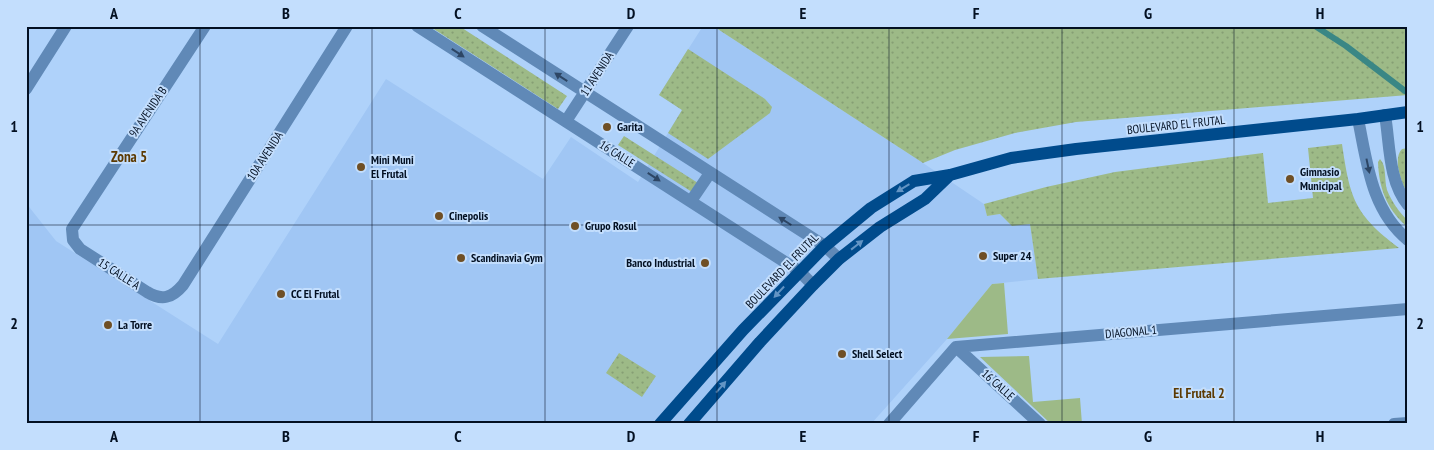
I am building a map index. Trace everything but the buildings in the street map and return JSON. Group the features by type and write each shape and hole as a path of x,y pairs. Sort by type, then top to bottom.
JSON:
{"main road":[{"name":"BOULEVARD EL FRUTAL","path":"660,424 743,330 824,246 871,208 914,182 950,175 1011,158 1076,149 1358,119 1405,112"},
{"name":"BOULEVARD EL FRUTAL","path":"689,424 760,342 839,259 880,226 925,199 950,175"}],"street":[{"path":"26,89 66,26"},
{"name":"9A AVENIDA B","path":"74,224 205,26"},
{"name":"10A AVENIDA","path":"183,285 347,26"},
{"name":"16 CALLE","path":"417,26 799,271 813,285"},
{"name":"11 AVENIDA","path":"566,121 628,26"},
{"path":"485,27 824,246 839,259"},
{"path":"1385,115 1392,167 1397,187 1408,205"},
{"path":"1358,119 1373,189 1392,225 1408,240"},
{"path":"691,202 710,173"},
{"name":"15 CALLE A","path":"74,224 71,234 80,249 153,296 166,298 183,285"},
{"name":"DIAGONAL 1","path":"956,347 1408,309"},
{"path":"889,424 956,347"},
{"name":"16 CALLE","path":"956,347 1040,424"},
{"path":"1394,424 1408,422"}],"shaded area":[{"name":"CC El Frutal","path":"703,26 713,26 923,163 984,204 987,216 1000,214 1012,226 1030,224 1038,279 992,284 947,339 871,424 26,424 26,203 56,241 218,344 386,79 543,179 571,137 638,182 682,110 659,95"}],"green space":[{"path":"429,26 459,26 567,96 558,109"},
{"path":"713,26 1407,26 1408,95 1076,122 1015,133 955,150 923,163"},
{"path":"688,49 765,99 772,107 770,113 708,159 668,133 682,110 659,95"},
{"path":"624,136 698,183 692,192 618,145"},
{"path":"1342,144 1348,178 1357,204 1372,225 1399,248 1038,279 1030,224 1012,226 1000,214 987,216 984,204 1046,187 1115,172 1263,153 1268,203 1313,198 1308,148"},
{"path":"1408,148 1408,195 1401,178 1398,159 1402,149"},
{"path":"1380,159 1384,166 1387,190 1396,207 1408,221 1408,225 1405,225 1398,218 1388,204 1380,180 1378,162"},
{"path":"1004,283 1008,334 947,339 992,284"},
{"path":"619,353 656,376 642,397 606,373"},
{"path":"1029,356 1033,402 1080,398 1082,424 1051,424 980,357"}],"waterway":[{"path":"1315,26 1346,46 1405,91"}],"place":[{"name":"Garita","path":"607,127"},
{"name":"Mini Muni El Frutal","path":"361,167"},
{"name":"Gimnasio Municipal","path":"1290,179"},
{"name":"Cinepolis","path":"439,216"},
{"name":"Grupo Rosul","path":"575,226"},
{"name":"Super 24","path":"983,256"},
{"name":"Scandinavia Gym","path":"461,258"},
{"name":"Banco Industrial","path":"705,263"},
{"name":"CC El Frutal","path":"281,294"},
{"name":"La Torre","path":"108,325"},
{"name":"Shell Select","path":"842,354"}],"district":[{"name":"Zona 5","path":"129,157"},
{"name":"El Frutal 2","path":"1199,393"}]}
